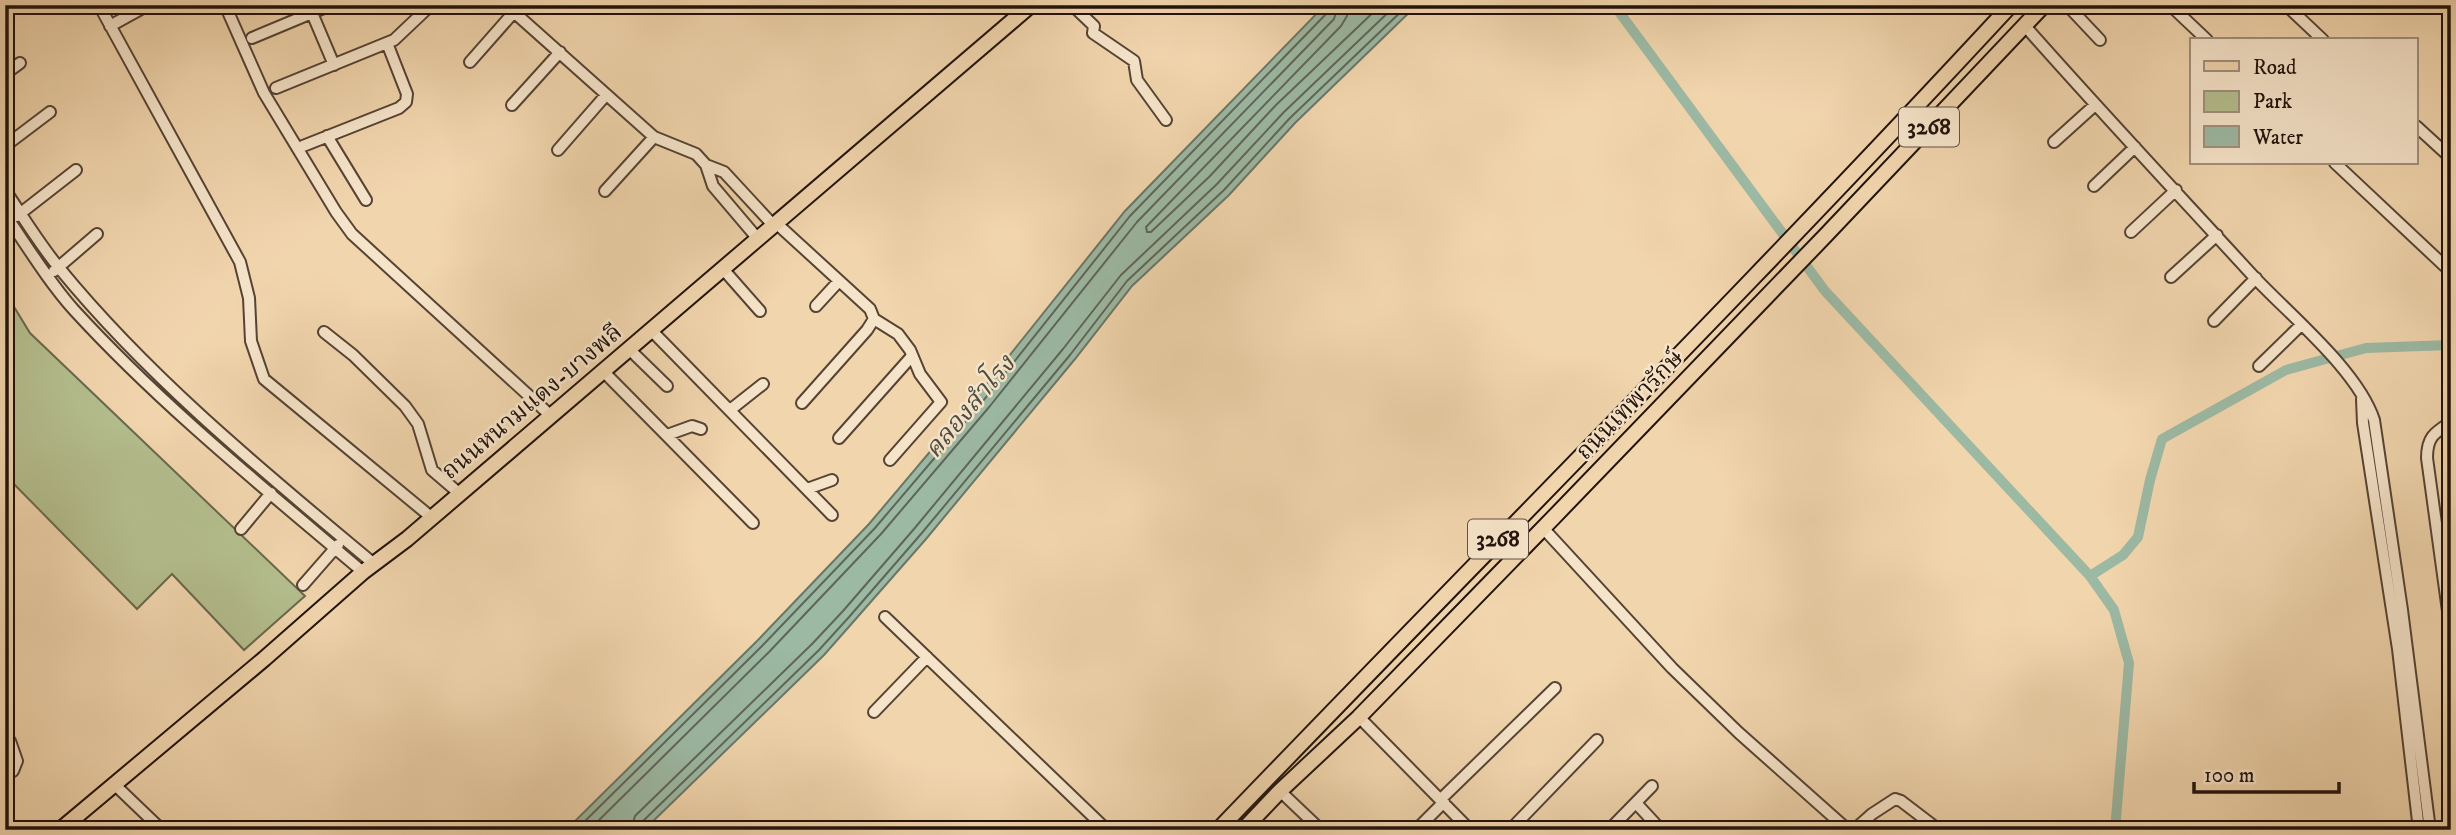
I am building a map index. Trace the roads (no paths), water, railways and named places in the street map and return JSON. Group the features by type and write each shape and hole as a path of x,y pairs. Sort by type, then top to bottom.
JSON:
{"main road":[{"name":"ถนนหนามแดง-บางพลี","path":"63,829 369,568 460,494 1031,5"},
{"name":"ถนนเทพารักษ์","path":"1217,830 1796,233 2011,5"},
{"name":"ถนนเทพารักษ์","path":"1243,830 1280,791 1359,717 1543,528 2044,5"}],"street":[{"path":"99,5 240,262 249,299 251,341 264,379 431,517"},
{"path":"110,26 148,5"},
{"path":"225,5 264,93 352,234 550,415"},
{"path":"252,38 331,5"},
{"path":"276,88 394,40 430,5"},
{"path":"1072,5 1094,26 1093,33 1134,61 1137,80 1166,120"},
{"path":"2067,5 2100,40"},
{"path":"2170,5 2205,38"},
{"path":"2286,5 2321,38"},
{"path":"470,62 510,9 654,137 696,154 706,165 713,186 758,239"},
{"path":"312,13 334,65"},
{"path":"2025,26 2356,385 2362,399 2363,423 2379,488 2430,830"},
{"path":"303,146 399,108 406,102 407,94 387,43"},
{"path":"512,105 560,52"},
{"path":"5,74 20,63"},
{"path":"558,150 606,95"},
{"path":"2054,142 2095,105"},
{"path":"5,146 50,112"},
{"path":"2418,128 2451,158"},
{"path":"327,136 366,200"},
{"path":"605,191 654,137"},
{"path":"2094,186 2135,147"},
{"path":"2336,164 2451,272"},
{"path":"706,165 724,172 775,225 870,309 874,319 898,334 920,374 941,402 890,460"},
{"path":"76,170 20,213 8,218 48,277 73,309 180,414 335,548 369,568"},
{"path":"5,190 58,267 117,334 270,477 344,538 369,568"},
{"path":"2131,232 2176,190"},
{"path":"48,277 97,234"},
{"path":"2171,276 2217,235"},
{"path":"723,268 760,311"},
{"path":"2214,321 2256,278"},
{"path":"816,306 839,281"},
{"path":"802,403 874,319"},
{"path":"2259,366 2301,325"},
{"path":"651,330 832,515"},
{"path":"324,332 353,355 405,406 418,424 432,470 460,494"},
{"path":"629,349 667,386"},
{"path":"839,438 912,356"},
{"path":"603,371 753,523"},
{"path":"730,410 763,384"},
{"path":"2451,422 2437,431 2427,443 2427,458 2451,633"},
{"path":"667,435 692,426 701,429"},
{"path":"807,489 832,480"},
{"path":"241,529 271,492"},
{"path":"1543,528 1672,668 1739,733 1848,830"},
{"path":"303,585 344,538"},
{"path":"885,617 1107,830"},
{"path":"874,712 927,657"},
{"path":"2407,684 2419,830"},
{"path":"1416,830 1555,688"},
{"path":"1359,717 1470,830"},
{"path":"1510,830 1597,740"},
{"path":"5,775 13,771 17,761 10,741"},
{"path":"114,785 162,830"},
{"path":"1609,830 1652,786"},
{"path":"1280,791 1321,830"},
{"path":"1854,830 1871,814 1895,799 1939,830"},
{"path":"1636,803 1661,830"}],"water":[{"name":"คลองสำโรง","path":"1325,5 1417,5 1295,123 1229,195 1132,286 926,539 824,655 644,830 566,830 757,641 869,524 977,396 1125,211"}],"waterway":[{"path":"1614,5 1825,291 2090,576 2114,610 2129,663 2115,830"},
{"path":"2090,576 2123,555 2138,537 2162,439 2286,370 2366,348 2451,345"}]}
